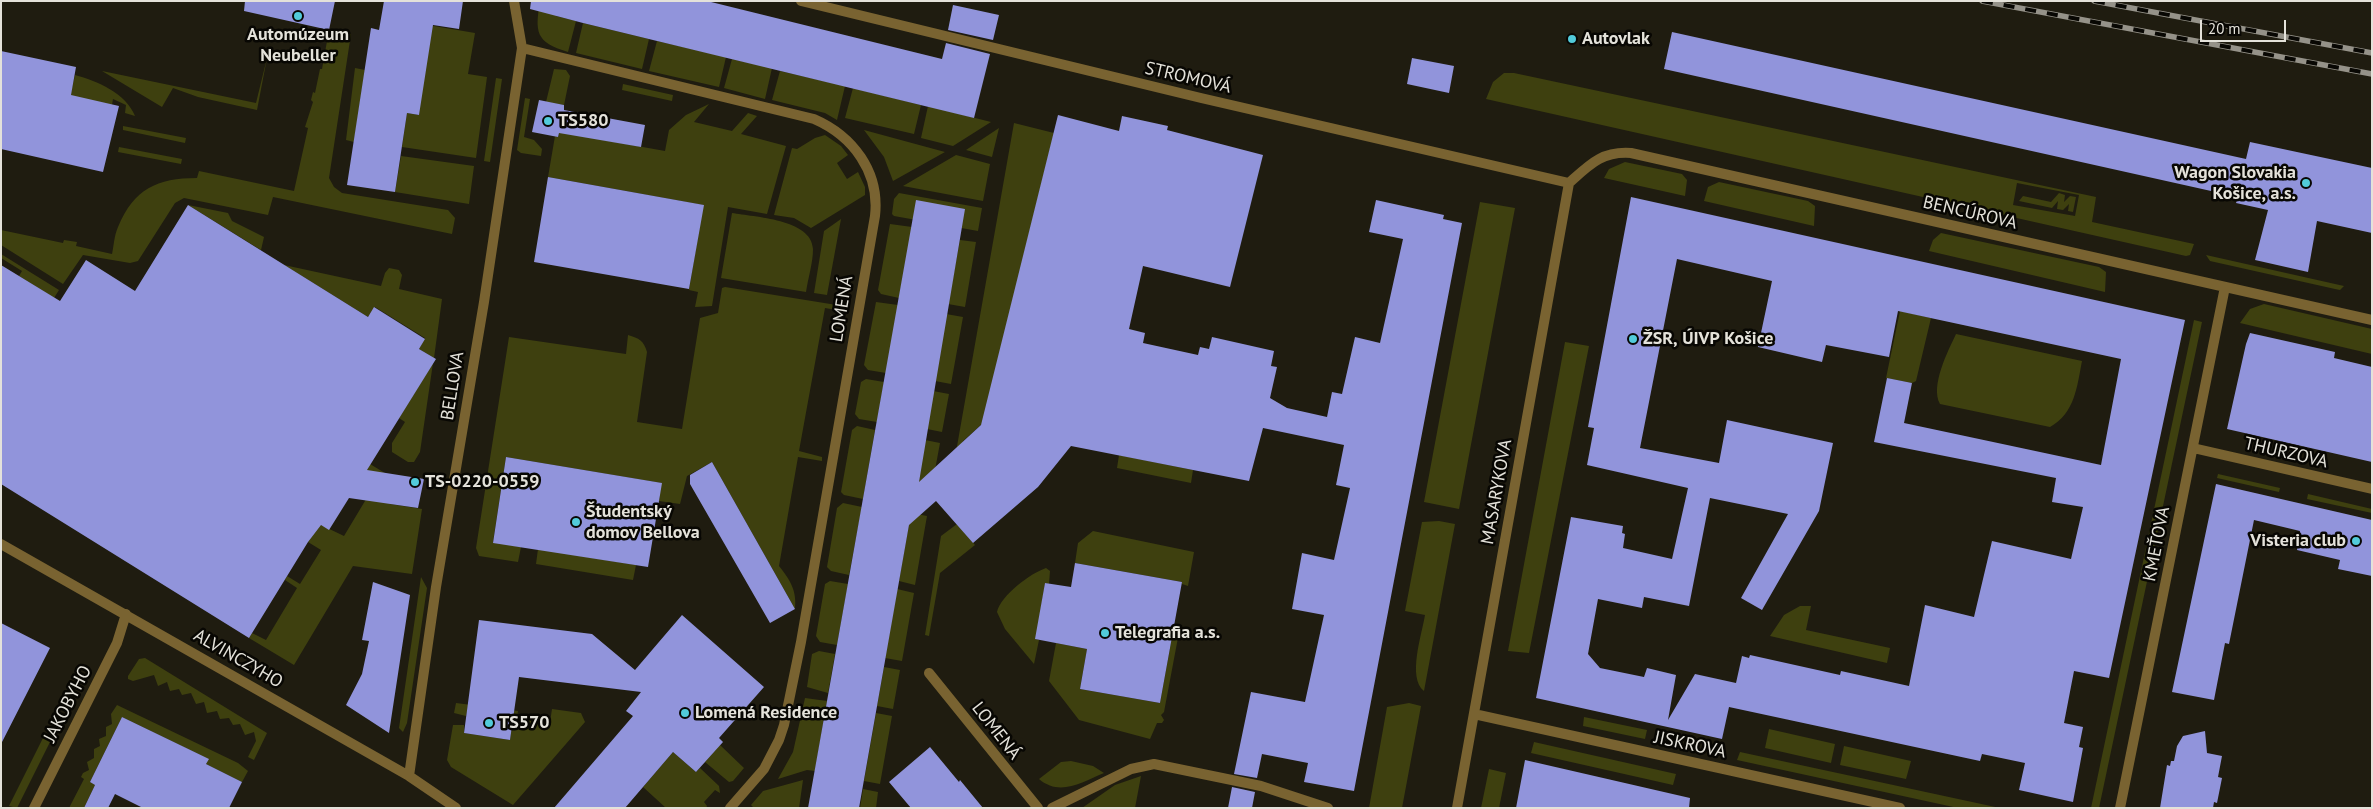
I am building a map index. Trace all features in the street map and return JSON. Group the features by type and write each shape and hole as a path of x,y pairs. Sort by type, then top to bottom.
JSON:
{"street":[{"name":"BELLOVA","path":"409,776 436,587 484,302 522,48 514,1"},
{"name":"STROMOVÁ","path":"801,1 1193,96 1569,183"},
{"name":"LOMENÁ","path":"522,48 814,119 838,131 853,146 869,173 875,193 874,216 844,400 786,716 779,740 764,769 730,808"},
{"name":"BENCÚROVA","path":"1569,183 1587,166 1604,155 1618,152 1631,153 2372,320"},
{"name":"MASARYKOVA","path":"1457,808 1569,183"},
{"name":"KMEŤOVA","path":"2120,808 2225,287"},
{"name":"THURZOVA","path":"2193,448 2372,488"},
{"name":"ALVINCZYHO","path":"1,544 409,776 456,808"},
{"name":"JAKOBYHO","path":"34,808 117,643 126,614"},
{"name":"LOMENÁ","path":"929,673 1038,808"},
{"name":"JISKROVA","path":"1474,714 1900,808"},
{"path":"1052,808 1131,769 1154,764 1261,786 1328,808"}],"shaded area":[{"path":"540,1 559,1 556,16 576,21 568,52 543,40 538,28"},
{"path":"583,23 649,39 642,69 576,53"},
{"path":"422,24 475,33 468,74 487,77 476,158 402,147 407,113 419,115"},
{"path":"329,30 351,34 329,178 334,187 342,193 448,210 455,218 452,234 273,197 268,215 184,198 175,203 138,261 130,263 83,255 63,284 1,245 1,230 63,243 64,240 77,242 76,246 112,254 118,227 131,203 139,195 159,183 170,180 197,178 199,171 294,191 308,128 305,127 313,102 311,100 313,92 315,93 320,69 322,69"},
{"path":"657,41 726,57 719,87 649,71"},
{"path":"267,58 257,110 198,97 173,88 162,107 102,71 256,103"},
{"path":"732,59 772,68 765,99 724,88"},
{"path":"355,68 365,70 354,142 346,140"},
{"path":"554,69 566,70 570,76 564,105 546,102"},
{"path":"780,71 845,86 837,120 825,113 772,100"},
{"path":"1504,73 1514,73 2096,197 2092,222 2194,244 2190,255 2186,256 1486,99 1493,82","holes":["2017,183 2079,195 2075,216 2013,205"]},
{"path":"75,75 110,89 125,101 135,116 125,113 126,105 113,99 112,105 70,96"},
{"path":"496,78 502,79 490,162 484,161"},
{"path":"623,84 673,95 672,101 622,90"},
{"path":"853,88 921,105 914,134 845,118"},
{"path":"525,98 530,99 524,137 534,140 542,149 541,156 521,153 517,150"},
{"path":"709,104 694,122 732,131 748,113 757,116 741,134 786,146 767,214 728,207 712,306 695,307 698,292 689,290 703,205 548,177 555,136 558,137 559,132 665,151 669,130 686,115"},
{"path":"928,106 991,122 953,146 921,138"},
{"path":"1014,123 1054,133 982,424 963,441 957,482 950,486"},
{"path":"123,126 186,138 185,143 123,130"},
{"path":"999,128 992,157 966,150"},
{"path":"864,130 945,152 893,181 884,157"},
{"path":"825,135 841,146 848,155 837,163 847,179 858,172 865,187 865,195 811,228 794,218 774,215 792,148 797,149 815,138"},
{"path":"119,147 182,159 181,164 118,152"},
{"path":"956,155 990,164 983,201 903,186"},
{"path":"401,156 474,166 469,204 395,192"},
{"path":"1625,162 1682,174 1687,180 1685,196 1604,178 1609,169"},
{"path":"1719,182 1808,201 1815,206 1814,226 1704,201 1708,187"},
{"path":"899,193 982,208 978,231 894,216 892,214 894,199"},
{"path":"2059,193 2065,195 2064,202 2070,196 2076,197 2073,212 2068,211 2069,204 2063,210 2057,209 2058,201 2052,208 2019,201 2023,196 2051,202"},
{"path":"1480,202 1515,208 1459,509 1424,502"},
{"path":"188,205 228,213 232,221 264,237 261,250"},
{"path":"732,213 780,221 793,225 803,231 810,239 813,249 806,292 721,278"},
{"path":"841,219 827,295 814,293 824,231"},
{"path":"890,224 912,227 899,298 881,294 878,290"},
{"path":"1941,233 2099,267 2106,272 2105,292 1929,251 1933,240"},
{"path":"960,240 976,242 965,307 948,304"},
{"path":"1,254 59,290 54,298 19,276 22,271 1,258"},
{"path":"2206,255 2344,286 2340,290 2210,261"},
{"path":"284,265 381,286 385,273 389,268 399,270 402,275 399,289 442,299 434,358 419,349 425,338 375,307 368,317"},
{"path":"722,288 849,307 848,312 825,308 799,451 822,457 822,461 798,457 779,566 792,586 795,596 795,609 712,462 687,476 680,504 659,501 661,483 506,457 493,542 521,547 518,562 479,556 476,548 509,337 626,354 628,335 638,339 643,343 647,352 637,422 682,429 700,318 718,313"},
{"path":"876,302 898,305 886,373 868,370 864,365"},
{"path":"2264,304 2372,329 2372,354 2240,323 2250,309"},
{"path":"1900,311 1931,318 1916,381 1912,383 1886,378"},
{"path":"946,314 963,317 951,384 935,381"},
{"path":"2194,320 2202,322 2099,808 2091,808"},
{"path":"1956,334 2082,361 2074,398 2070,407 2050,427 1940,404 1937,397 1937,388 1941,369"},
{"path":"1565,342 1589,346 1529,653 1508,651"},
{"path":"433,363 420,452 414,462 408,462 392,452 392,443 405,422 399,418"},
{"path":"866,379 884,382 877,422 859,419 855,414 861,382"},
{"path":"933,391 949,394 942,432 927,429"},
{"path":"857,426 875,430 863,499 844,495 841,492 852,430"},
{"path":"925,440 940,443 928,508 913,505"},
{"path":"1119,455 1193,470 1191,483 1117,468"},
{"path":"370,464 403,484 390,504 422,509 412,574 353,566 294,665 249,638 252,633 266,640 297,588 285,580 287,576 300,584 321,550 308,542 319,524 344,536 377,481 365,473"},
{"path":"2218,474 2280,488 2279,492 2217,478"},
{"path":"2308,494 2372,509 2372,513 2307,499"},
{"path":"843,503 862,507 849,575 831,571 827,567 837,508"},
{"path":"911,513 927,516 915,585 899,581"},
{"path":"1439,521 1455,524 1424,691 1419,685 1416,666 1425,615 1405,611 1422,522"},
{"path":"957,524 975,545 940,573 929,636 925,635 941,536"},
{"path":"1093,531 1194,552 1188,586 1182,584 1182,582 1075,563 1078,543"},
{"path":"538,549 636,565 633,580 536,564"},
{"path":"1046,568 1050,571 1049,584 1045,583 1036,639 1039,640 1034,664 1005,629 997,612 1010,592"},
{"path":"421,577 427,588 407,723 403,732 399,728"},
{"path":"830,581 848,584 837,645 820,642 816,636 825,584"},
{"path":"897,589 914,593 902,661 885,658"},
{"path":"1800,606 1811,606 1806,630 1890,648 1887,663 1770,636 1784,615"},
{"path":"1174,626 1180,627 1164,712 1161,715 1164,720 1162,723 1157,723 1150,739 1079,720 1049,681 1056,643 1087,649 1080,689 1160,703"},
{"path":"819,651 835,654 828,693 807,687 812,654"},
{"path":"145,658 267,733 254,760 248,757 256,741 254,732 245,735 240,724 233,725 229,718 220,719 217,711 207,713 204,702 196,704 191,693 182,695 179,689 170,691 167,682 158,686 154,675 133,681 128,679 139,659"},
{"path":"884,667 900,670 893,709 877,706"},
{"path":"805,698 827,701 815,771 807,770 778,779 793,752"},
{"path":"456,703 518,711 517,717 550,722 552,709 581,713 585,722 513,805 451,767 447,760 453,725 464,725 464,733 510,740 514,714 468,706 466,716 454,713"},
{"path":"1409,703 1421,706 1402,808 1369,808 1387,707"},
{"path":"117,705 238,763 248,771 242,782 206,764 208,759 122,717 90,782 95,785 84,808 69,808 84,779 81,777 83,773 89,770 87,762 94,758 94,749 100,746 99,739 106,736 106,727 112,724 111,714"},
{"path":"876,713 892,716 880,784 864,781"},
{"path":"1584,717 1647,730 1645,739 1583,726"},
{"path":"1769,729 1835,744 1831,763 1765,748"},
{"path":"44,736 51,740 17,808 9,806"},
{"path":"1534,742 1676,774 1673,785 1531,753"},
{"path":"720,745 744,768 733,781 729,782 705,762"},
{"path":"1844,746 1911,761 1906,779 1840,765"},
{"path":"673,752 696,772 700,768 719,786 720,793 715,790 704,802 707,806 706,808 666,808 643,787"},
{"path":"1740,752 2000,808 1958,808 1737,760"},
{"path":"1071,761 1093,766 1104,773 1079,784 1063,787 1055,787 1039,779 1061,762"},
{"path":"1489,769 1506,773 1499,808 1481,808"},
{"path":"1141,776 1135,808 1082,808 1115,785"},
{"path":"803,780 799,808 754,808 751,805 763,791"},
{"path":"863,789 878,792 876,808 860,808"}],"building":[{"name":"Automúzeum Neubeller","path":"245,1 335,1 329,30 244,11"},
{"path":"384,1 463,1 459,29 433,25 419,115 407,113 395,192 347,185 371,28 379,30"},
{"path":"531,1 707,1 942,59 946,43 990,54 974,118 583,23 530,9"},
{"path":"953,5 999,15 993,40 948,30"},
{"path":"1672,32 2246,159 2250,142 2372,168 2372,233 2317,221 2308,272 2255,260 2268,210 2236,203 2238,197 1664,69"},
{"path":"1,51 76,67 71,95 119,106 103,172 1,149"},
{"path":"1412,58 1454,66 1449,93 1407,84"},
{"path":"539,100 564,105 564,110 645,125 641,147 559,133 558,137 532,132"},
{"path":"1058,115 1119,131 1122,116 1168,126 1167,130 1263,155 1230,287 1143,266 1129,329 1145,333 1143,343 1198,355 1200,347 1209,349 1212,337 1274,351 1271,366 1277,367 1270,398 1287,408 1327,417 1332,392 1342,394 1355,337 1380,343 1403,239 1369,232 1376,200 1444,215 1443,219 1462,223 1354,791 1304,782 1308,763 1262,754 1257,778 1234,774 1251,692 1305,702 1324,615 1292,609 1302,553 1334,560 1350,488 1336,485 1344,445 1263,428 1249,481 1071,446 1038,487 973,543 936,501 909,525 859,808 808,808 916,200 965,209 919,482 981,425"},
{"path":"548,177 704,205 689,289 534,262"},
{"path":"1631,197 2185,320 2109,678 2074,671 2064,723 2083,727 2079,747 2083,748 2073,802 2019,790 2025,763 1982,754 1980,761 1729,707 1722,739 1536,698 1571,517 1623,526 1622,533 1625,534 1623,548 1672,559 1688,488 1587,465 1594,428 1588,427","holes":["1677,259 1772,281 1758,347 1822,362 1826,345 1889,357 1898,311 2121,359 2101,465 1904,423 1912,383 1887,378 1874,442 2056,478 2052,502 2083,507 2071,559 1992,541 1974,617 1925,605 1909,686 1841,671 1840,675 1750,655 1749,658 1742,656 1736,683 1695,674 1668,720 1676,675 1647,668 1644,677 1600,668 1588,654 1598,599 1642,608 1644,597 1689,606 1710,498 1788,514 1741,598 1762,610 1819,511 1833,443 1727,420 1719,463 1640,448"]},
{"path":"188,205 368,317 374,307 425,339 419,349 436,359 367,470 424,479 418,508 349,498 329,530 321,525 308,542 249,638 1,484 1,265 60,301 86,260 135,291"},
{"path":"2250,333 2335,352 2334,358 2372,367 2372,462 2227,429"},
{"name":"Študentský domov Bellova","path":"506,457 662,483 648,567 493,543"},
{"path":"712,462 795,609 770,623 690,484 690,475"},
{"path":"2216,484 2372,520 2372,576 2338,569 2340,560 2297,550 2300,531 2254,520 2229,644 2225,643 2214,700 2172,692"},
{"name":"Telegrafia a.s.","path":"1075,563 1182,582 1160,703 1080,689 1087,649 1035,639 1045,583 1071,587"},
{"path":"373,582 410,595 389,733 346,705 362,674 369,641 362,640"},
{"path":"682,615 764,687 719,738 723,742 696,772 673,752 625,808 554,808 633,716 626,711 641,692 519,677 510,740 464,733 479,620 592,634 635,670"},
{"path":"1,623 50,648 1,744"},
{"path":"122,717 209,759 206,764 242,782 229,808 143,808 115,794 108,808 84,808 95,785 90,782"},
{"path":"2205,731 2207,753 2222,756 2218,777 2222,778 2217,803 2214,802 2213,808 2160,808 2167,765 2170,766 2171,761 2174,761 2177,746 2183,736"},
{"path":"930,747 983,808 911,808 889,782"},
{"path":"1525,760 1690,798 1689,808 1516,808"},
{"path":"1232,787 1255,792 1252,808 1228,808"}],"railway":[{"path":"1982,1 2372,74"},
{"path":"2094,1 2372,53"}],"place":[{"name":"Automúzeum Neubeller","path":"298,16"},
{"name":"Autovlak","path":"1572,39"},
{"name":"TS580","path":"548,121"},
{"name":"Wagon Slovakia Košice, a.s.","path":"2306,183"},
{"name":"ŽSR, ÚIVP Košice","path":"1633,339"},
{"name":"TS-0220-0559","path":"415,482"},
{"name":"Študentský domov Bellova","path":"576,522"},
{"name":"Visteria club","path":"2356,541"},
{"name":"Telegrafia a.s.","path":"1105,633"},
{"name":"Lomená Residence","path":"685,713"},
{"name":"TS570","path":"489,723"}]}
